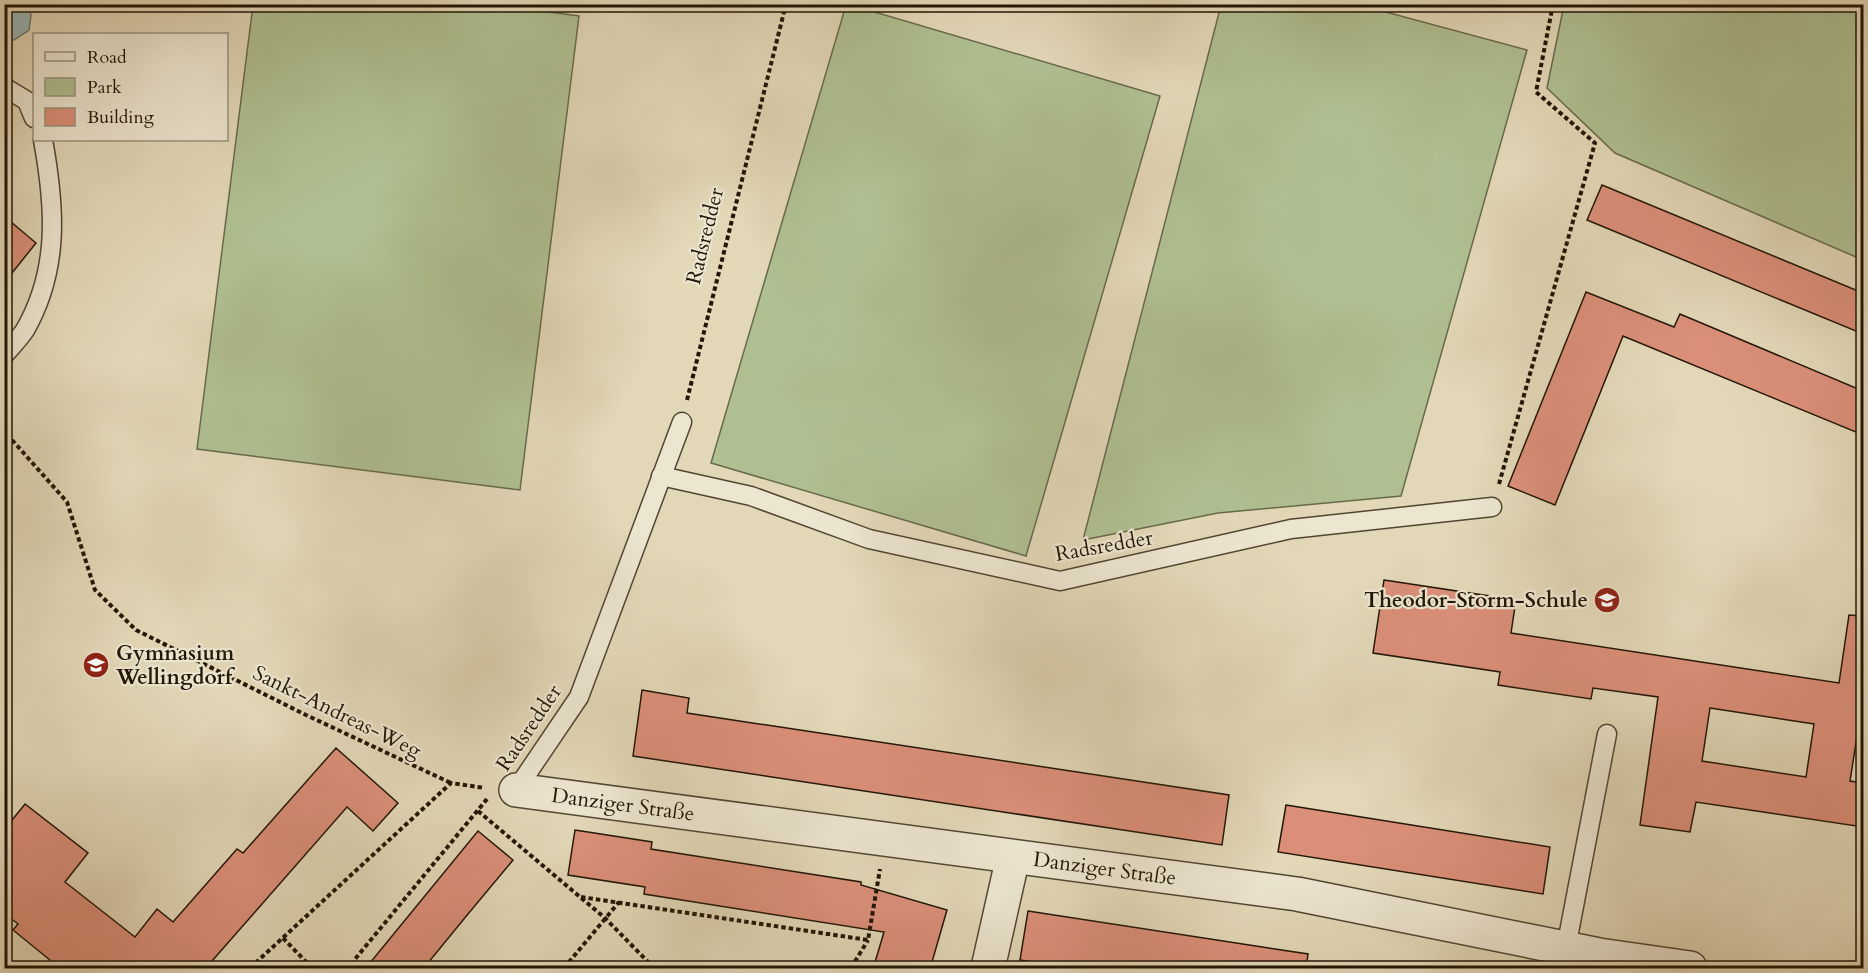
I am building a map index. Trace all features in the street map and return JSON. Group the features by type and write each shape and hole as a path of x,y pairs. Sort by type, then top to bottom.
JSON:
{"street":[{"name":"Danziger Straße","path":"506,790 1297,894 1566,948 1599,962 1690,969"},
{"path":"987,969 1013,857"}],"lane":[{"path":"4,87 27,101 33,116"},
{"path":"4,355 24,331 41,297 50,258 53,215 43,141"},
{"name":"Radsredder","path":"506,790 579,697 682,422"},
{"name":"Radsredder","path":"661,476 751,496 869,539 1060,581 1291,530 1492,507"},
{"path":"1566,948 1607,734"}],"path":[{"name":"Radsredder","path":"682,422 786,4"},
{"path":"1492,507 1594,143 1536,92 1554,4"},
{"name":"Sankt-Andreas-Weg","path":"4,441 13,441 67,502 95,590 136,630 306,715 451,783"},
{"name":"Radsredder","path":"451,783 506,790"},
{"path":"250,969 451,783"},
{"path":"344,969 351,964 477,811 506,790"},
{"path":"477,811 606,918 654,969"},
{"path":"851,969 868,940 884,840"},
{"path":"581,897 868,940"},
{"path":"564,969 619,902"},
{"path":"283,938 312,969"}],"green space":[{"path":"489,4 579,16 520,490 197,449 253,5"},
{"path":"846,5 1160,96 1026,556 711,463"},
{"path":"1221,5 1360,5 1527,50 1401,496 1218,513 1083,540"},
{"path":"1564,5 1863,5 1863,260 1615,153 1547,88"}],"water":[{"path":"4,5 27,5 31,15 29,30 14,40 5,39"}],"building":[{"path":"1602,185 1863,293 1863,334 1587,220"},
{"path":"4,216 36,243 4,283"},
{"path":"1586,292 1674,327 1680,314 1863,391 1863,435 1623,336 1555,505 1508,486"},
{"path":"1384,580 1516,600 1511,633 1839,683 1849,615 1863,616 1863,731 1858,730 1850,781 1863,783 1863,827 1696,802 1690,832 1640,825 1658,697 1593,688 1591,699 1498,685 1500,672 1373,653","holes":["1710,708 1814,724 1806,777 1702,761"]},
{"path":"642,690 689,698 687,713 1229,795 1222,845 633,756"},
{"path":"336,748 398,803 373,831 347,807 205,969 61,969 13,930 18,924 4,913 4,830 25,804 88,853 65,882 135,937 157,909 173,922 237,849 243,853"},
{"path":"1286,805 1550,847 1543,894 1278,852"},
{"path":"575,830 652,842 651,849 861,882 861,885 947,910 930,969 873,969 884,932 644,894 645,887 568,875"},
{"path":"478,831 513,860 423,969 365,969"},
{"path":"1028,911 1308,954 1306,969 1074,969 1020,960"}],"place":[{"name":"Theodor-Storm-Schule","path":"1607,600"},
{"name":"Gymnasium Wellingdorf","path":"96,665"}]}
